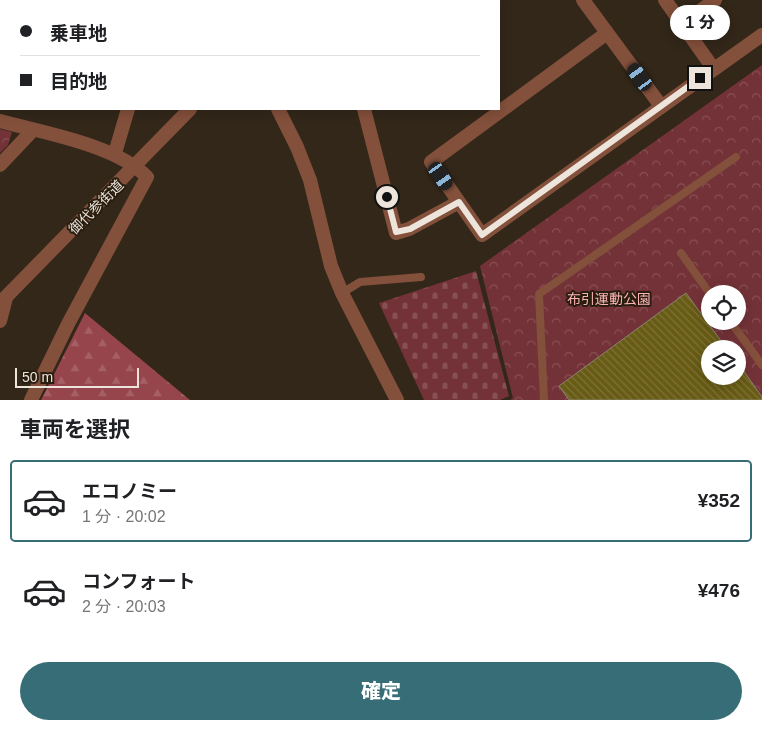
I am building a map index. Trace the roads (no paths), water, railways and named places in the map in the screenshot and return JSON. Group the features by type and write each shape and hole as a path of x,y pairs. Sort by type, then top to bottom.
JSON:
{"street":[{"path":"583,0 661,106"},
{"path":"665,0 713,68"},
{"path":"682,24 715,0"},
{"path":"607,33 431,162 482,235 713,68 762,35"},
{"path":"115,153 128,110"},
{"name":"御代参街道","path":"3,300 189,110"},
{"path":"278,110 297,147 310,180 331,266 342,293 397,400"},
{"path":"364,110 396,232 410,229 459,202"},
{"path":"0,121 115,153 136,166 147,177 68,324 31,400"},
{"path":"0,165 33,130"},
{"path":"0,321 3,300"}],"lane":[{"path":"544,400 540,294 736,157"},
{"path":"681,253 704,285"},
{"path":"342,293 360,282 422,277"},
{"path":"737,330 762,365"}],"park label":[{"name":"布引運動公園","path":"609,299"}]}
